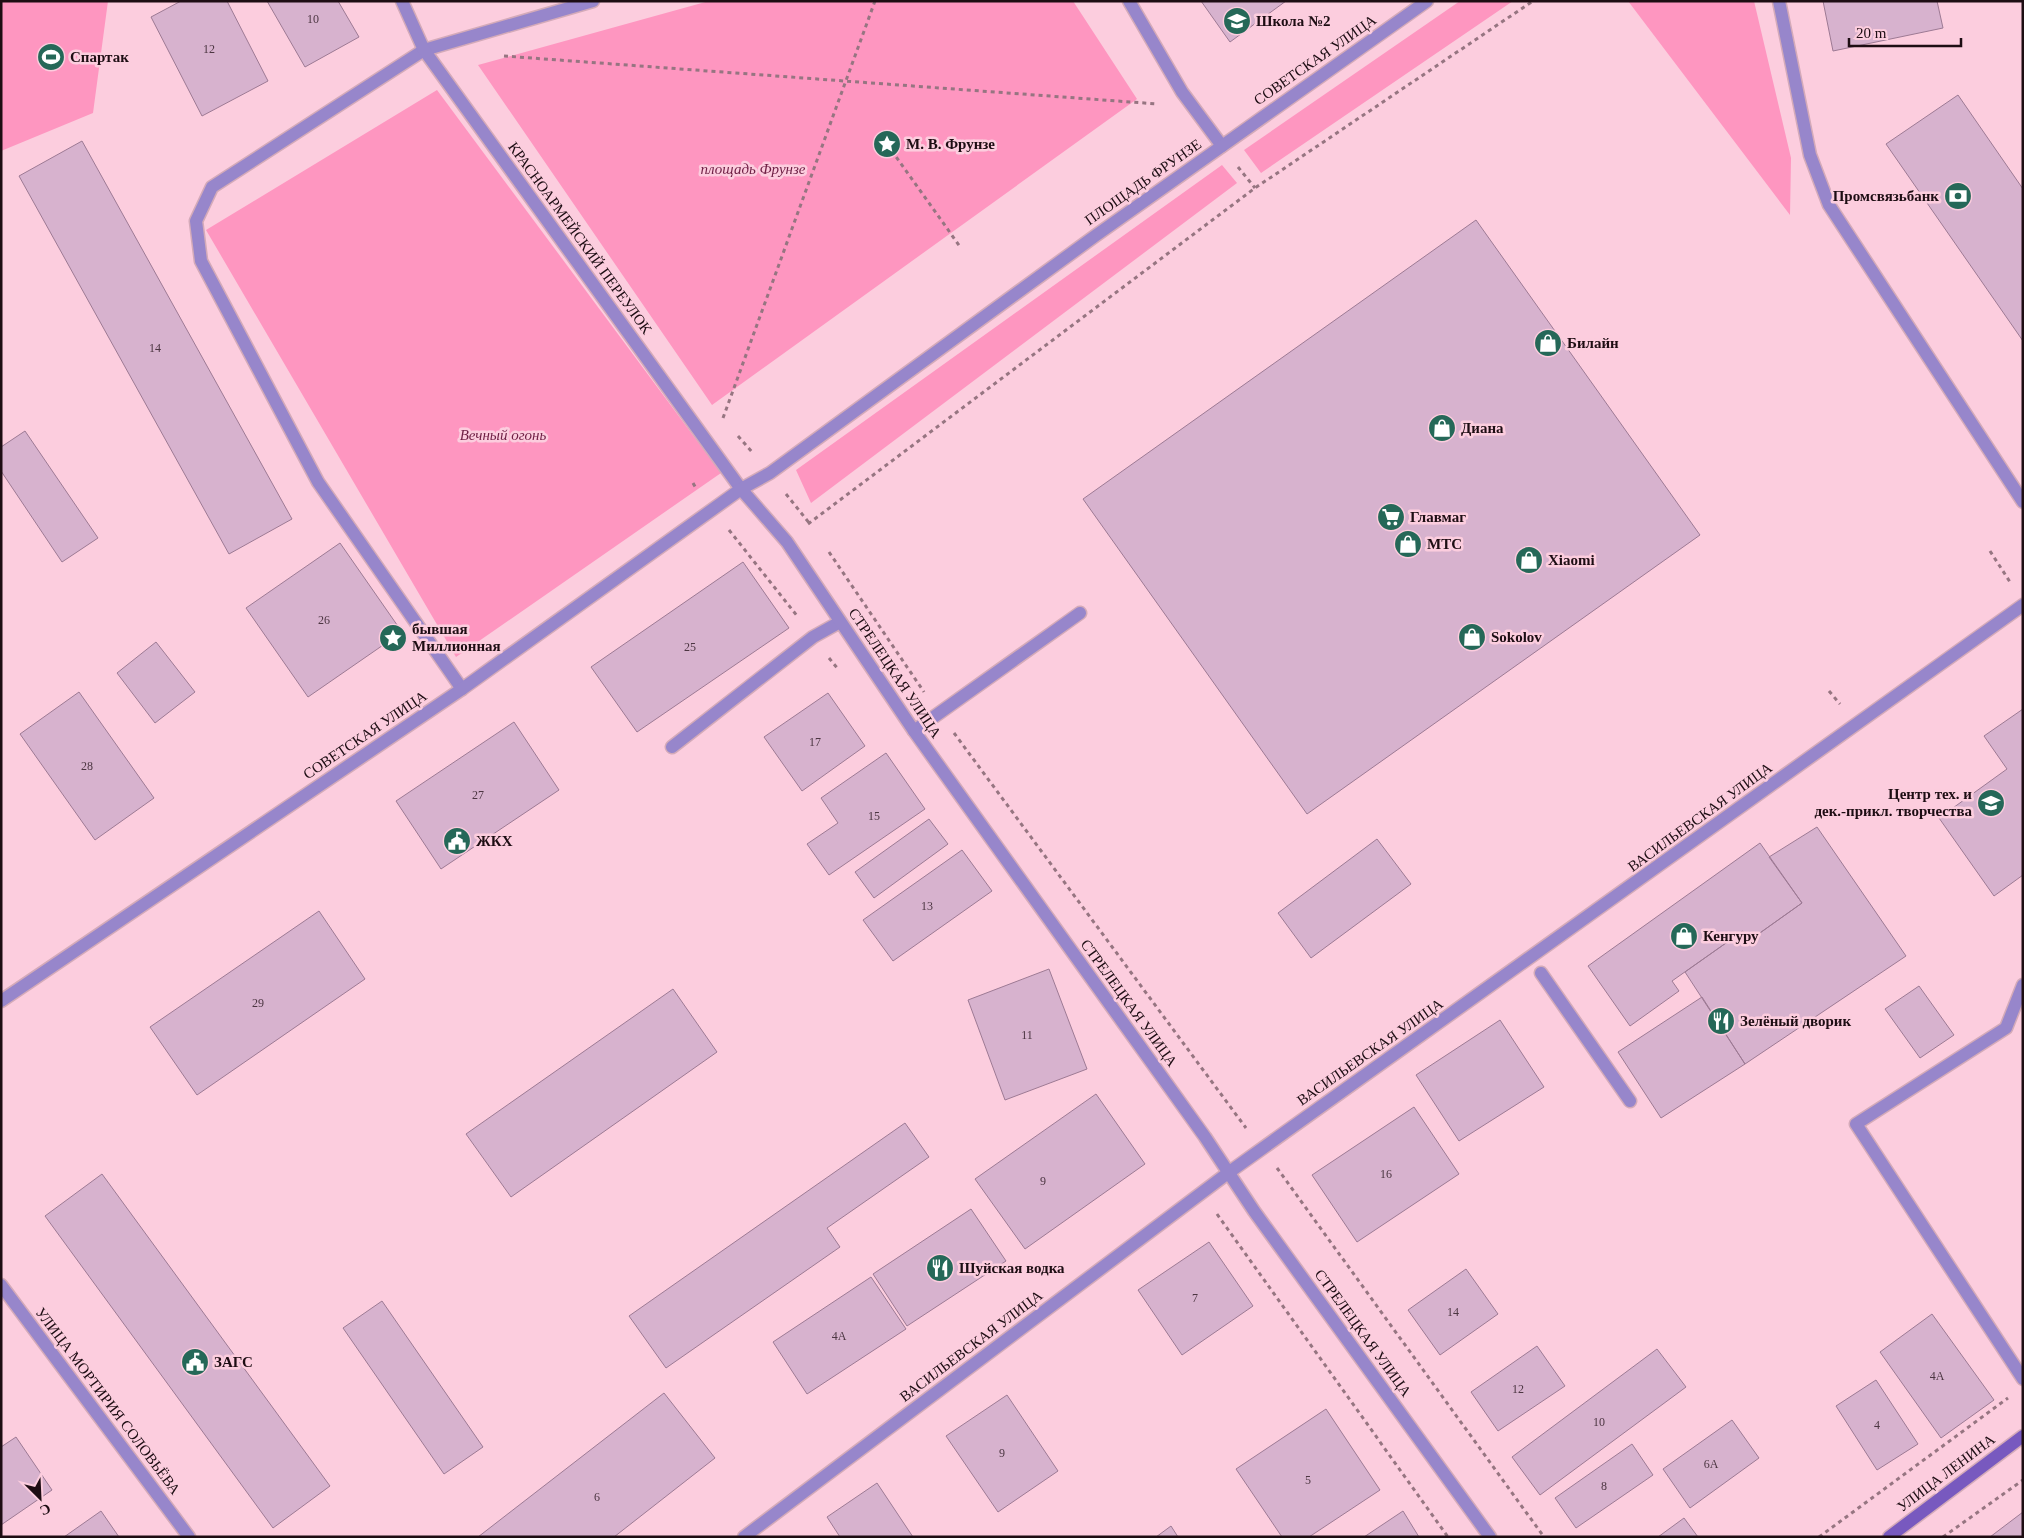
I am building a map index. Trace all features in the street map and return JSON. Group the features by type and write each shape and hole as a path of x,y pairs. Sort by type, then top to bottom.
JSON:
{"main road":[{"name":"УЛИЦА ЛЕНИНА","path":"1889,1537 2023,1436"}],"street":[{"name":"КРАСНОАРМЕЙСКИЙ ПЕРЕУЛОК","path":"402,1 424,50 741,489"},
{"path":"462,689 318,482 201,261 196,221 212,187 424,50 593,1"},
{"path":"1128,1 1182,92 1222,146"},
{"name":"СОВЕТСКАЯ УЛИЦА","path":"1222,146 1427,1"},
{"path":"1779,1 1810,155 1830,205 2023,502"},
{"name":"ПЛОЩАДЬ ФРУНЗЕ","path":"741,489 770,473 1222,146"},
{"name":"СОВЕТСКАЯ УЛИЦА","path":"1,1001 462,689 741,489"},
{"name":"СТРЕЛЕЦКАЯ УЛИЦА","path":"741,489 787,542 914,731 1199,1129 1228,1173 1490,1537"},
{"name":"ВАСИЛЬЕВСКАЯ УЛИЦА","path":"744,1537 1228,1173 1584,921 2023,605"},
{"path":"914,731 1080,613"},
{"path":"672,747 813,637 840,622"},
{"path":"1542,973 1630,1101"},
{"path":"2023,985 2006,1028 1856,1124 2023,1379"},
{"name":"УЛИЦА МОРТИРИЯ СОЛОВЬЁВА","path":"1,1285 189,1537"}],"path":[{"path":"728,424 722,417 875,1"},
{"path":"787,542 808,523 1255,188 1533,1"},
{"path":"502,56 1165,104"},
{"path":"887,144 961,248"},
{"path":"734,431 770,473 814,531"},
{"path":"825,547 938,713 1234,1115 1263,1148 1544,1537"},
{"path":"1990,551 2014,588"},
{"path":"1819,1537 2015,1393"},
{"path":"1943,1537 2023,1480"}],"green space":[{"name":"Спартак","path":"1,1 108,1 93,113 1,151"},
{"name":"площадь Фрунзе","path":"709,1 1073,1 1137,99 712,405 478,65"},
{"path":"1460,1 1513,1 1261,173 1244,150"},
{"path":"1628,1 1754,1 1791,158 1790,215"},
{"name":"Вечный огонь","path":"437,90 721,473 456,657 206,230"},
{"path":"1222,165 1237,183 811,503 796,470"}],"building":[{"path":"181,1 227,1 268,81 202,116 151,17"},
{"path":"267,1 338,1 359,37 305,67"},
{"name":"Школа №2","path":"1201,1 1286,1 1230,42"},
{"path":"1823,1 1937,1 1943,28 1833,51"},
{"path":"1958,95 2023,189 2023,341 1886,144"},
{"path":"82,141 292,519 229,554 19,176"},
{"name":"Главмаг","path":"1476,220 1700,535 1307,814 1083,499"},
{"path":"25,431 98,538 62,562 1,471 1,447"},
{"path":"340,543 402,632 308,697 246,608"},
{"path":"743,562 789,628 637,732 591,667"},
{"path":"156,642 195,692 155,723 117,673"},
{"path":"79,692 154,798 95,840 20,734"},
{"path":"828,693 865,746 802,791 764,737"},
{"name":"Центр тех. и дек.-прикл. творчества","path":"2023,709 2023,875 1994,896 1939,818 2007,769 1984,736"},
{"path":"514,722 559,790 441,869 396,801"},
{"path":"886,753 925,809 829,875 807,844 838,823 821,798"},
{"path":"929,819 948,844 874,898 855,872"},
{"path":"1817,827 1906,956 1745,1064 1685,972 1743,931 1750,940 1802,903 1769,857"},
{"path":"1377,839 1411,884 1311,958 1278,913"},
{"name":"Кенгуру","path":"1760,843 1802,903 1750,940 1743,931 1672,981 1679,991 1630,1026 1588,966"},
{"path":"962,850 992,891 893,961 863,920"},
{"path":"319,911 365,979 197,1095 150,1027"},
{"path":"1049,969 1087,1069 1005,1100 968,1000"},
{"path":"1919,986 1954,1035 1920,1058 1885,1009"},
{"path":"673,989 717,1052 511,1197 466,1134"},
{"path":"1702,997 1745,1064 1661,1118 1618,1052"},
{"path":"1500,1020 1544,1087 1459,1141 1416,1075"},
{"path":"1096,1094 1145,1164 1025,1249 975,1179"},
{"path":"1414,1107 1459,1174 1357,1242 1312,1175"},
{"path":"905,1123 929,1157 827,1228 840,1247 666,1368 629,1316"},
{"path":"102,1174 330,1486 273,1528 45,1216"},
{"path":"971,1209 1006,1261 907,1326 873,1274"},
{"path":"1209,1242 1253,1306 1182,1355 1138,1290"},
{"path":"1466,1269 1498,1314 1440,1355 1408,1310"},
{"path":"871,1277 906,1329 807,1394 773,1342"},
{"path":"382,1301 483,1447 444,1474 343,1328"},
{"path":"1932,1314 1994,1400 1941,1438 1880,1352"},
{"path":"1537,1346 1565,1386 1498,1431 1471,1392"},
{"path":"1657,1349 1686,1387 1540,1495 1512,1457"},
{"path":"1876,1380 1918,1444 1877,1470 1836,1406"},
{"path":"664,1393 715,1458 614,1537 478,1537"},
{"path":"1007,1395 1058,1471 998,1512 946,1436"},
{"path":"1326,1409 1380,1490 1309,1537 1282,1537 1236,1469"},
{"path":"1732,1420 1759,1458 1690,1508 1663,1469"},
{"path":"16,1437 52,1490 1,1525 1,1447"},
{"path":"1632,1444 1653,1475 1576,1528 1555,1498"},
{"path":"877,1483 913,1537 840,1537 827,1517"},
{"path":"101,1511 119,1537 64,1537"},
{"path":"1403,1511 1419,1537 1364,1537"},
{"path":"2023,1512 2023,1537 1990,1537"},
{"path":"1684,1518 1698,1537 1658,1537"},
{"path":"1171,1526 1178,1537 1156,1537"}],"place":[{"name":"Школа №2","path":"1237,21"},
{"name":"Спартак","path":"51,57"},
{"name":"М. В. Фрунзе","path":"887,144"},
{"name":"Промсвязьбанк","path":"1958,196"},
{"name":"Билайн","path":"1548,343"},
{"name":"Диана","path":"1442,428"},
{"name":"Главмаг","path":"1391,517"},
{"name":"МТС","path":"1408,544"},
{"name":"Xiaomi","path":"1529,560"},
{"name":"Sokolov","path":"1472,637"},
{"name":"бывшая Миллионная","path":"393,638"},
{"name":"Центр тех. и дек.-прикл. творчества","path":"1991,803"},
{"name":"ЖКХ","path":"457,841"},
{"name":"Кенгуру","path":"1684,936"},
{"name":"Зелёный дворик","path":"1721,1021"},
{"name":"Шуйская водка","path":"940,1268"},
{"name":"ЗАГС","path":"195,1362"}]}
